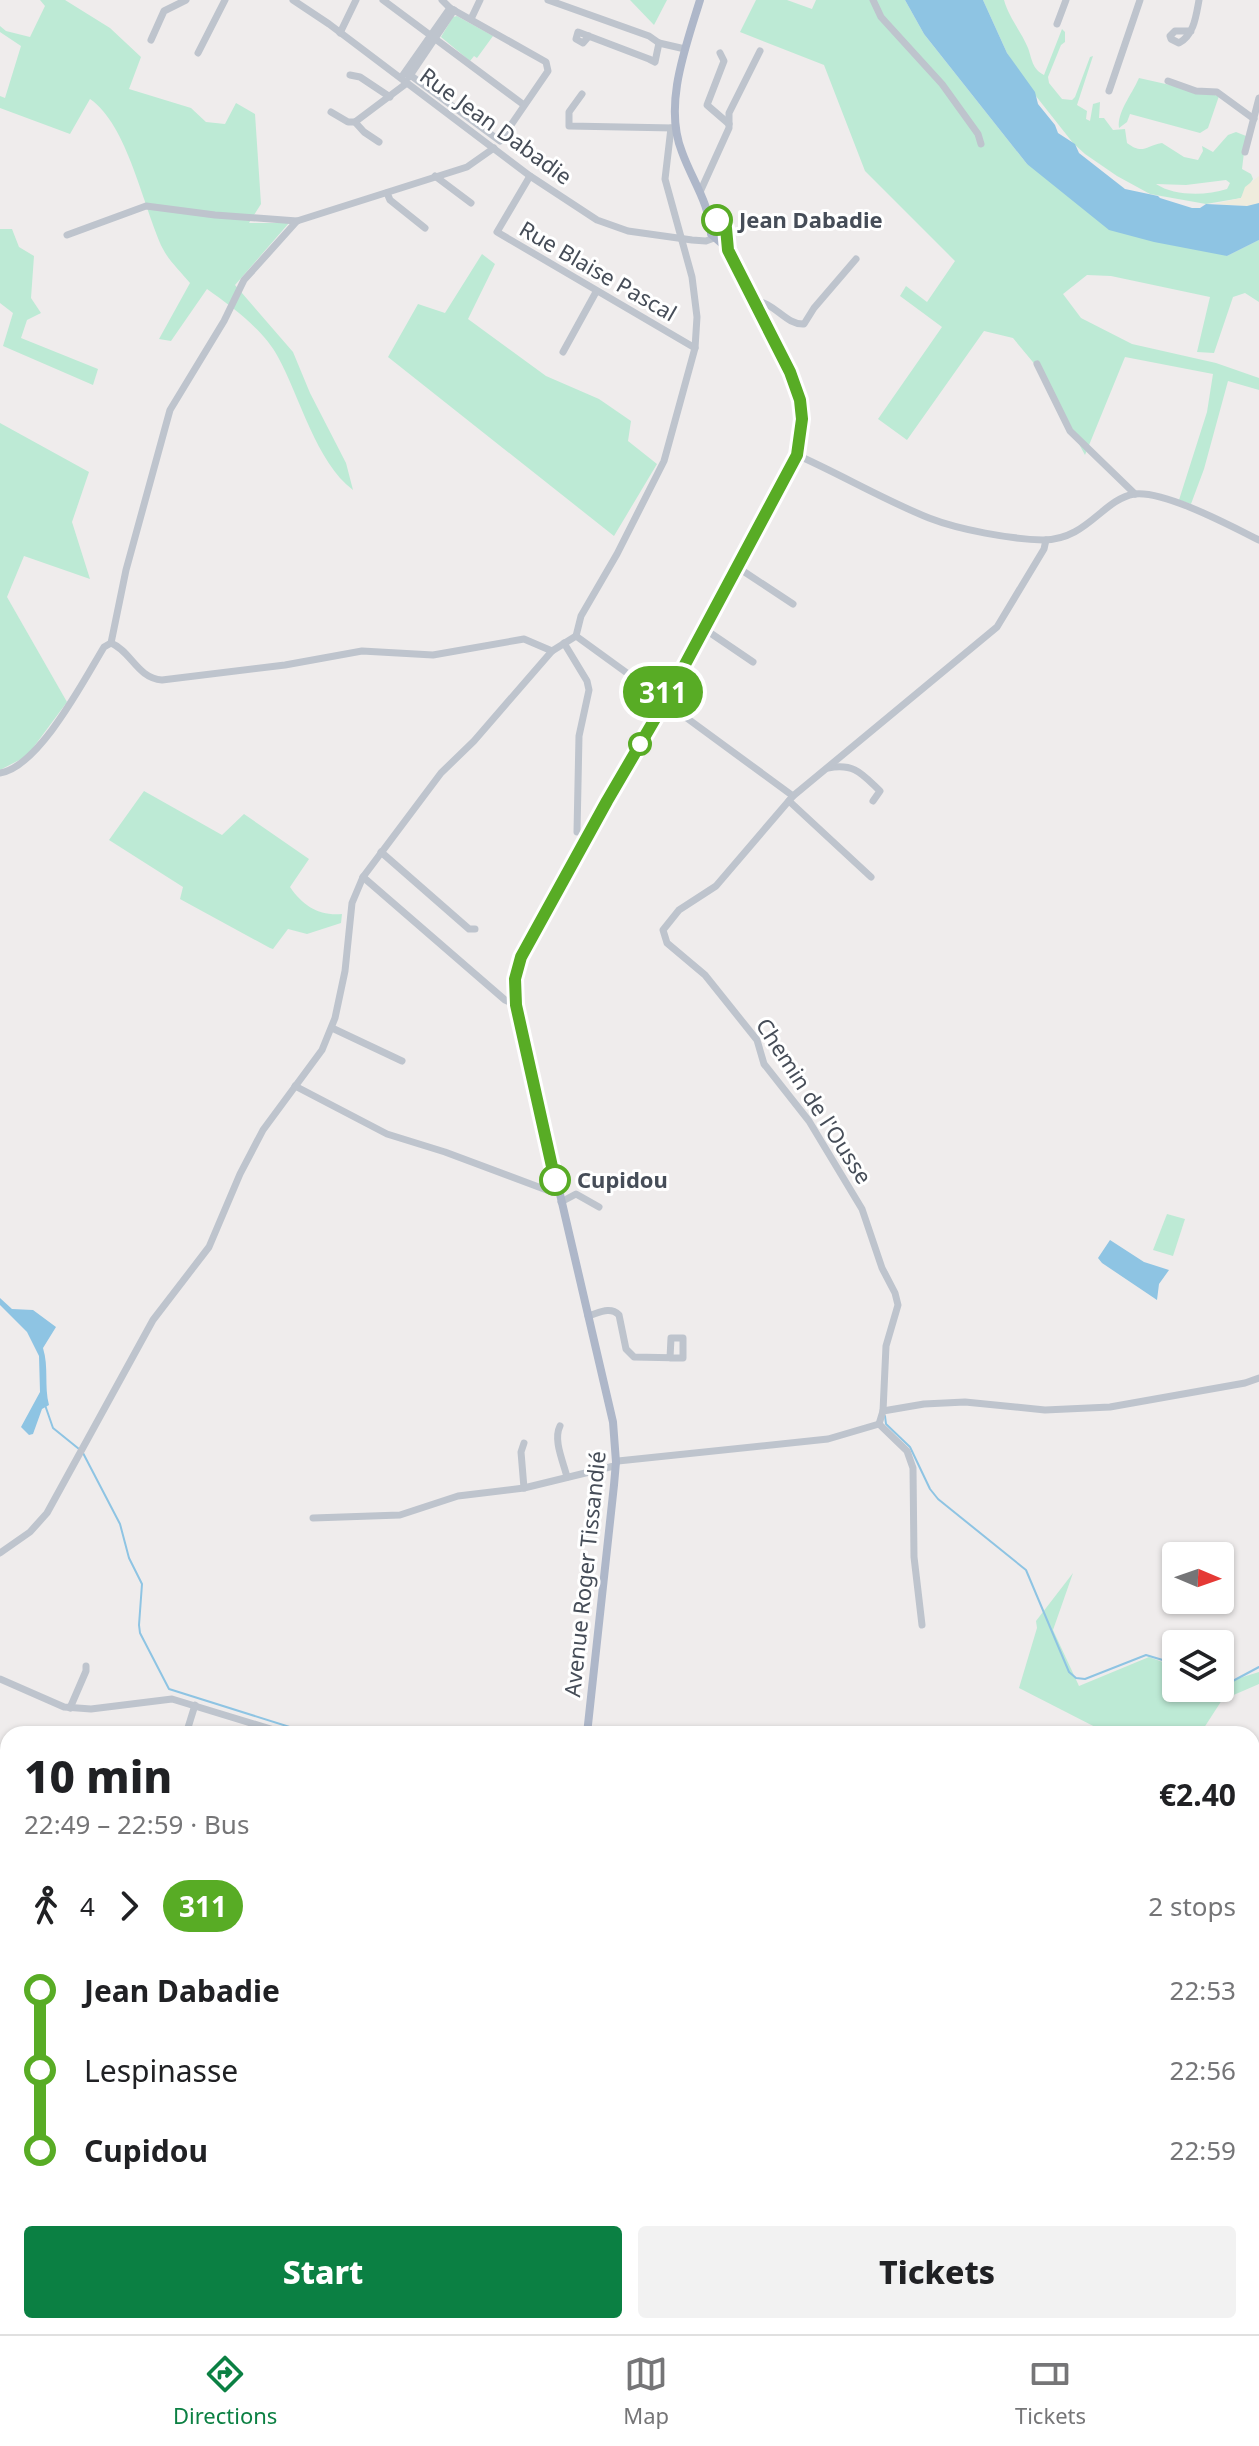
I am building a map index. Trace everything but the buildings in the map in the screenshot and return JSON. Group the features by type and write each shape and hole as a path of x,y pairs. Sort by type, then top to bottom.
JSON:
{"main road":[{"path":"674,685 797,455 802,419 800,400 790,372 728,249 715,234 673,128 685,49 700,0"},
{"path":"707,209 720,223 715,223 715,234"},
{"path":"674,685 679,693 667,697 667,686 674,685"},
{"name":"Avenue Roger Tissandié","path":"588,1726 616,1462 613,1422 516,1005 515,979 521,957 667,697"}],"street":[{"path":"151,40 164,11 186,0"},
{"path":"198,53 225,0"},
{"name":"Rue Jean Dabadie","path":"293,0 406,78 530,176 597,220 628,231 681,239 696,240 715,234"},
{"path":"340,33 356,0"},
{"path":"383,0 524,105"},
{"path":"406,78 500,141 548,71 546,62 452,9 442,0"},
{"path":"471,19 480,0"},
{"path":"548,0 659,43 685,49"},
{"path":"873,0 881,17 942,84 978,134 981,144"},
{"path":"1057,24 1066,0"},
{"path":"1109,91 1140,0"},
{"path":"1191,31 1199,0"},
{"path":"331,112 348,122 355,122 390,97 452,9"},
{"path":"589,36 655,62 659,43"},
{"path":"700,192 729,124 729,113 760,51"},
{"path":"720,53 724,61 707,105 729,124"},
{"path":"350,75 360,77 390,97"},
{"path":"1168,81 1196,91 1217,92 1254,119"},
{"path":"0,1553 39,1524 72,1471 153,1320 209,1247 240,1174 263,1130 322,1050 332,1028 345,971 352,903 363,877 441,773 474,741 552,651 576,636 581,616 664,461 695,348 697,317 692,277 665,179 673,128 569,126 569,112 582,94"},
{"path":"1245,152 1259,98"},
{"path":"355,122 379,142"},
{"path":"67,235 146,206 297,221 467,167 494,148"},
{"path":"435,176 471,203"},
{"name":"Rue Blaise Pascal","path":"530,176 497,232 695,348"},
{"path":"387,193 390,200 425,228"},
{"path":"111,643 111,631 145,500 175,399 224,321 244,280 297,221"},
{"path":"754,301 765,302 795,324 804,324 856,259"},
{"path":"563,352 596,292"},
{"path":"1037,364 1070,431 1135,494 1172,501 1259,540"},
{"path":"797,455 932,519 1005,535 1046,540 1087,525 1118,502 1135,494"},
{"name":"Chemin de l'Ousse","path":"1044,549 1061,537"},
{"name":"Chemin de l'Ousse","path":"879,1424 883,1411 886,1346 898,1305 862,1209 809,1121 764,1064 757,1040 705,975 667,943 663,930 679,910 716,886 791,799 997,627 1044,549 1046,540"},
{"path":"737,567 793,604"},
{"path":"703,628 753,662"},
{"path":"576,636 649,689 667,697 684,716 791,799 871,877"},
{"path":"111,643 120,647 148,677 162,680 285,665 362,651 433,655 524,639 552,651"},
{"path":"0,773 19,766 31,757 76,694 104,647 111,643"},
{"path":"564,643 587,681 589,690 579,736 577,832"},
{"path":"828,768 844,765 856,769 880,791 873,801"},
{"path":"381,852 469,929 475,929"},
{"path":"363,877 493,990 516,1005"},
{"path":"332,1028 402,1061"},
{"path":"295,1086 387,1134 552,1192 558,1191"},
{"path":"561,1202 576,1194 599,1207"},
{"path":"588,1316 615,1311 619,1315 626,1349 634,1357 670,1358"},
{"path":"883,1411 965,1402 1045,1410 1110,1407 1259,1378"},
{"path":"313,1518 400,1515 458,1496 524,1488 614,1466 616,1462 828,1439 879,1424 907,1451 913,1468 914,1557 922,1625"},
{"path":"560,1426 556,1431 567,1477"},
{"path":"524,1443 521,1452 524,1488"},
{"path":"70,1708 86,1666"},
{"path":"0,1679 48,1702 70,1708 91,1709 161,1699 195,1705 262,1726"},
{"path":"188,1726 195,1705"}],"green space":[{"path":"40,0 65,0 110,28 141,57 129,89 191,108 206,122 225,124 236,103 255,114 261,204 249,223 289,223 235,285 293,352 346,463 353,490 340,478 319,446 272,347 256,328 226,303 207,289 171,341 159,339 190,283 163,249 125,147 103,111 90,99 70,134 0,108 0,96 5,98 21,46 0,32 0,26 6,31 30,37 45,6"},
{"path":"630,0 667,0 654,25"},
{"path":"756,0 787,0 812,9 816,0 905,0 924,34 1027,164 1227,256 1259,240 1259,302 1245,293 1233,297 1214,353 1197,352 1210,297 1111,276 1087,275 1063,294 1081,318 1132,344 1216,363 1259,378 1259,390 1228,381 1191,504 1179,500 1207,412 1213,374 1125,357 1085,455 1037,367 1013,338 984,331 907,440 878,419 942,327 900,296 906,286 927,302 955,261 865,171 824,65 740,32"},
{"path":"983,0 1004,0 1035,67 1044,75 1062,29 1065,32 1065,42 1048,77 1062,99 1072,100 1075,97 1093,56 1077,105 1087,111 1086,119 1090,121 1093,104 1100,102 1099,118 1104,118 1113,130 1125,129 1127,143 1132,147 1141,149 1162,143 1184,157 1198,160 1202,146 1213,152 1228,135 1236,132 1246,136 1242,169 1253,179 1241,198 1206,204 1150,194 1117,176 1073,143 1028,86 1007,53","holes":["1226,180 1230,183 1227,189 1200,194 1172,191 1156,184 1186,185"]},
{"path":"457,16 493,36 477,58 474,56 470,61 441,37 453,17"},
{"path":"1139,78 1219,96 1208,128 1200,133 1130,114 1127,122 1119,128 1122,110"},
{"path":"0,229 12,229 19,247 34,256 31,298 41,313 27,320 21,338 98,369 93,385 3,346 13,313 0,303"},
{"path":"482,254 495,264 468,319 546,376 599,399 631,421 628,441 657,464 614,536 388,357 418,304 445,313"},
{"path":"0,423 89,472 72,522 90,579 24,556 7,597 67,702 27,756 0,770"},
{"path":"144,791 222,835 244,814 309,859 290,887 300,900 312,908 342,914 341,923 307,934 288,929 273,949 180,899 183,887 109,840"},
{"path":"1167,1214 1185,1219 1173,1256 1153,1250"},
{"path":"1073,1573 1053,1630 1079,1686 1149,1657 1162,1662 1162,1702 1221,1702 1205,1726 1093,1726 1019,1688 1037,1628 1036,1621"},
{"path":"1259,1672 1259,1684 1234,1695 1234,1680"}],"sand":[{"path":"1259,176 1259,203 1247,206 1214,204 1241,198 1245,187"}],"water":[{"path":"905,0 983,0 1007,53 1035,92 1038,104 1058,133 1075,144 1079,153 1125,189 1192,208 1206,204 1247,206 1259,203 1259,240 1227,256 1109,230 1027,164 924,34"},
{"path":"1110,1240 1144,1262 1169,1270 1159,1284 1157,1300 1098,1258"},
{"path":"0,1298 12,1309 33,1310 56,1327 43,1348 49,1405 42,1409 33,1434 29,1435 21,1427 40,1392 39,1356 27,1332 0,1305"}],"waterway":[{"path":"45,1405 53,1428 79,1449"},
{"path":"885,1416 886,1424 910,1447 938,1499 1026,1570 1069,1672 1076,1678 1085,1679 1146,1655 1162,1660"},
{"path":"83,1453 120,1524 129,1558 142,1584 140,1633 169,1689 287,1726"},
{"path":"1234,1680 1259,1667"}],"bus line":[{"name":"311","path":"555,1180 516,1005 515,979 521,957 666,700 663,689 674,685 797,455 800,439 800,400 790,372 728,250 726,228 717,220"}],"place":[{"name":"Jean Dabadie","path":"717,220"},
{"name":"Cupidou","path":"555,1180"}]}
